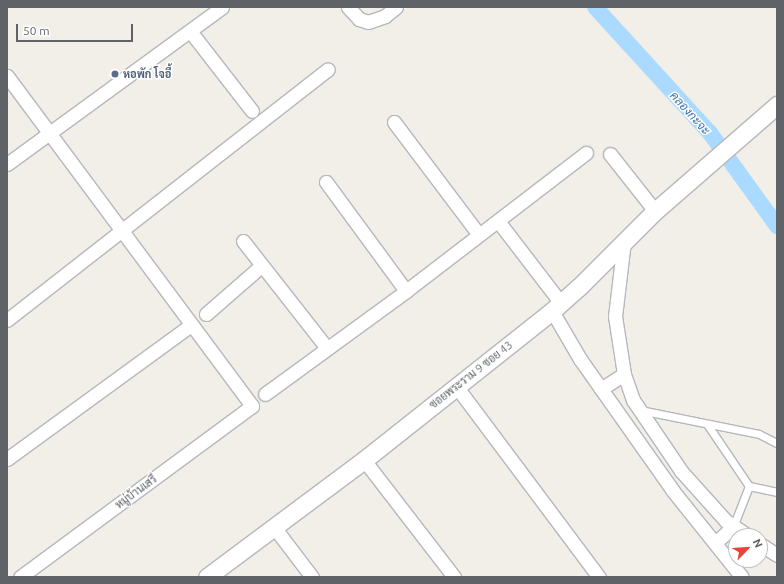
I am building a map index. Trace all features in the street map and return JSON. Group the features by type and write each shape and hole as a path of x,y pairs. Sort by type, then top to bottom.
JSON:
{"street":[{"path":"7,164 222,7"},
{"path":"348,7 359,19 368,22 385,16 396,7"},
{"path":"190,30 252,111"},
{"path":"7,320 328,69"},
{"path":"7,76 120,232 191,325 7,459"},
{"name":"ซอยพระราม 9 ซอย 43","path":"207,577 364,460 557,307 655,211 719,154 777,106"},
{"path":"394,122 479,235"},
{"path":"265,394 406,291 586,153"},
{"path":"610,154 655,211"},
{"path":"326,182 406,291"},
{"path":"498,221 557,307 580,359 673,491 742,577"},
{"path":"243,241 261,266 327,348"},
{"path":"624,241 615,316 624,374 640,410 681,471 733,527 715,543"},
{"path":"206,314 261,266"},
{"name":"หมู่บ้านเสรี","path":"20,577 252,406 191,325"},
{"path":"602,389 624,374"},
{"path":"456,386 600,577"},
{"path":"364,460 454,577"},
{"path":"274,527 312,577"},
{"path":"768,549 777,554"}],"lane":[{"path":"640,410 759,434 777,443"},
{"path":"707,424 749,486 777,492"},
{"path":"733,527 749,486"}],"waterway":[{"name":"คลองกะจะ","path":"595,7 710,133 777,226"}],"place":[{"name":"หอพัก โจอี้","path":"115,74"}]}
